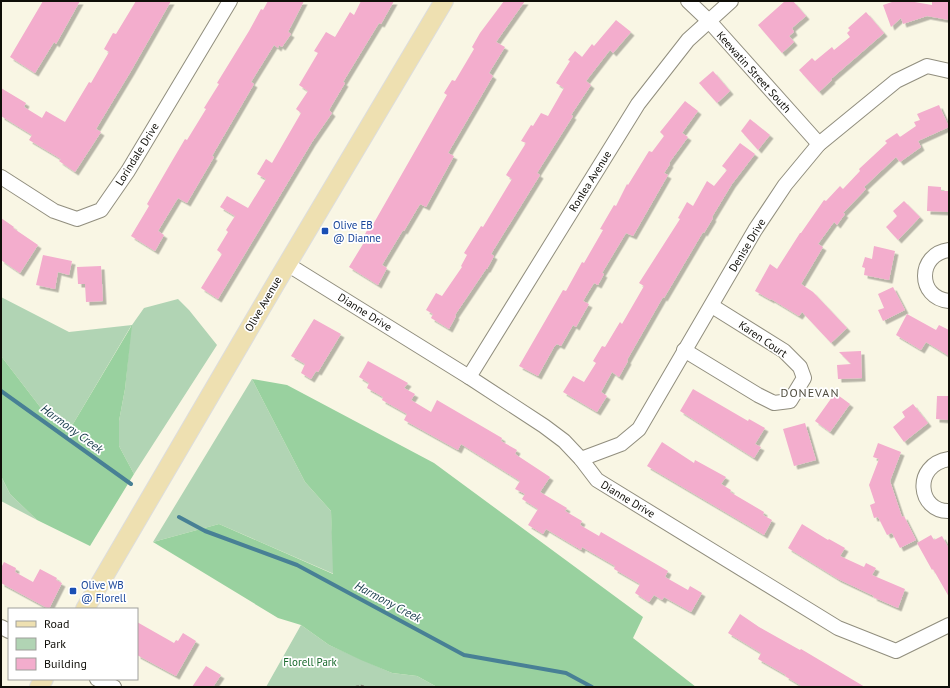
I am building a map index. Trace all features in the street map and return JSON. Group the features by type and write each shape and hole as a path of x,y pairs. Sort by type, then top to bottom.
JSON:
{"main road":[{"name":"Olive Avenue","path":"86,608 287,264 444,1"}],"street":[{"name":"Lorindale Drive","path":"1,177 54,211 77,219 101,210 128,171 230,1"},
{"name":"Keewatin Street South","path":"688,1 709,21 819,144"},
{"name":"Ronlea Avenue","path":"469,377 638,104 688,40 731,1"},
{"name":"Denise Drive","path":"580,459 621,444 640,429 684,350 712,306 756,230 785,185 819,144 896,81 927,66 949,71"},
{"path":"949,250 936,254 930,260 924,275 930,291 936,297 949,301"},
{"name":"Dianne Drive","path":"287,264 469,377 544,426 564,441 597,480 838,628 896,651 949,625"},
{"name":"Karen Court","path":"684,350 758,395 774,403 790,401 804,378 800,367 784,351 712,306"},
{"path":"949,460 941,461 933,465 927,471 923,488 925,496 930,503 937,509 949,511"},
{"path":"99,680 114,687"}],"path":[{"path":"356,687 365,687"}],"green space":[{"path":"1,297 69,332 132,325 144,308 178,299 189,310 217,345 134,474 119,446 119,421 125,389 131,326 73,424 44,412 1,356"},
{"path":"132,325 125,389 119,421 119,446 134,474 90,546 37,520 10,494 1,476 1,356 44,412 73,424"},
{"path":"252,379 305,482 331,511 334,574 219,524 153,542"},
{"path":"252,379 287,385 434,463 643,617 633,638 696,687 437,687 417,676 392,673 329,645 301,625 278,618 153,542 219,524 333,574 331,511 305,482"},
{"path":"1,476 10,494 37,520 1,501"},
{"name":"Florell Park","path":"301,625 329,645 392,673 417,676 437,687 266,687"}],"building":[{"path":"43,1 80,1 56,44 54,42 35,73 10,57"},
{"path":"136,1 171,1 96,129 101,132 75,172 59,161 61,159 29,140 32,135 1,116 1,88 26,103 24,107 42,118 46,111 65,122 89,82 91,83 109,52 104,49 113,33 116,34"},
{"path":"268,1 304,1 288,32 291,34 282,47 279,45 278,48 274,45 251,82 254,84 212,156 214,157 187,203 178,198 158,231 164,235 155,251 131,236 149,206 147,204 172,161 206,109 204,108 219,84 217,83 261,9 263,10"},
{"path":"361,1 394,1 381,24 379,23 343,82 345,83 329,110 332,113 312,142 218,299 201,288 222,254 217,250 228,232 226,230 235,216 220,207 227,196 248,208 266,179 257,174 266,159 272,163 301,113 296,109 308,91 299,85 318,53 314,51 326,32 335,37 350,12 354,15"},
{"path":"504,1 525,1 496,42 505,47 489,73 493,76 448,153 454,156 426,207 420,204 382,265 387,268 378,285 349,267 363,244 360,243 369,227 371,228 447,95 444,93 452,80 455,81 474,49 472,47 480,33"},
{"path":"785,1 793,1 806,16 792,28 794,32 789,36 794,42 782,53 758,25"},
{"path":"895,1 909,1 932,5 932,1 949,2 949,20 927,16 903,24 901,18 891,27 883,5"},
{"path":"866,12 884,33 831,79 832,80 819,92 799,70 812,58 815,61 832,47 834,50 850,37 847,33 850,30 848,28"},
{"path":"616,20 631,32 613,53 610,50 586,81 591,85 571,115 573,116 537,173 540,175 491,254 494,256 487,269 455,315 456,316 449,329 431,318 433,314 426,310 436,293 442,296 462,267 461,266 467,255 464,253 481,226 483,227 512,179 506,175 526,143 521,141 541,113 548,116 564,88 556,83 570,61 568,60 575,51 582,57 592,44 594,46"},
{"path":"713,71 730,91 717,103 699,83"},
{"path":"685,101 698,111 682,133 688,137 669,163 670,164 664,173 668,175 633,236 626,233 602,273 604,274 598,285 594,283 583,301 589,304 576,327 573,325 561,346 557,344 554,347 538,376 519,366 563,290 566,291 582,262 584,263 603,230 600,229 614,205 616,206 627,184 628,185 649,151 652,152 664,136 660,132"},
{"path":"939,105 949,127 918,141 921,147 900,162 896,157 864,187 866,189 843,213 845,214 837,225 834,222 818,244 823,247 801,284 813,292 847,328 831,343 802,312 799,316 755,291 770,264 777,269 800,233 824,200 826,201 840,186 843,189 860,171 859,169 887,143 885,141 897,133 900,137 916,126 914,122 920,120 917,114"},
{"path":"750,119 770,135 758,150 741,131"},
{"path":"740,143 755,154 732,184 704,233 703,232 664,298 663,297 619,377 612,372 601,392 607,396 597,412 563,392 573,376 584,382 596,363 593,361 602,346 605,347 620,322 622,324 644,286 639,283 680,219 678,218 687,202 693,206 707,181 714,186 727,170 722,166"},
{"path":"928,186 941,187 941,191 949,191 949,212 927,211"},
{"path":"904,201 920,217 898,240 886,227 897,216 893,211"},
{"path":"1,218 38,245 20,273 1,260"},
{"path":"874,246 895,251 889,280 864,275 865,268 862,267 865,257 872,259"},
{"path":"43,255 72,261 69,275 58,272 55,289 36,285"},
{"path":"101,266 103,301 86,302 85,284 78,284 77,267"},
{"path":"893,287 905,310 883,321 878,310 884,308 878,294"},
{"path":"907,314 936,330 939,325 949,330 949,356 926,342 921,350 896,335"},
{"path":"314,319 341,334 318,372 316,371 311,379 301,373 305,364 291,356"},
{"path":"861,351 862,378 838,379 837,365 851,364 839,352"},
{"path":"368,361 408,383 404,388 415,394 411,400 431,412 437,400 502,438 501,441 517,450 515,454 550,477 540,492 567,508 565,511 582,521 580,525 599,536 601,532 668,571 665,577 688,590 690,586 702,593 691,612 664,597 662,600 654,595 649,602 635,593 640,584 614,569 615,566 582,547 581,550 546,529 543,534 528,525 538,509 522,499 525,494 515,489 520,481 461,444 458,450 404,420 407,414 382,400 383,397 367,388 369,383 359,377"},
{"path":"693,389 748,421 749,419 765,428 755,444 761,447 754,458 680,411"},
{"path":"835,393 850,404 830,432 815,421"},
{"path":"937,396 949,396 949,420 936,419"},
{"path":"913,404 928,423 904,442 893,427 905,417 902,412"},
{"path":"805,423 816,460 794,466 783,429"},
{"path":"662,442 694,463 695,460 726,477 721,484 731,490 730,492 764,512 763,515 772,520 764,535 647,466"},
{"path":"878,443 901,452 890,481 902,517 904,516 916,540 900,548 892,533 887,535 878,517 874,518 870,505 875,503 869,485 879,459 873,457"},
{"path":"802,524 828,540 829,539 845,548 840,556 864,567 866,563 876,568 872,575 905,589 898,608 838,579 788,548"},
{"path":"931,535 934,540 942,536 949,549 949,597 917,543"},
{"path":"4,562 16,568 15,572 33,582 40,569 57,578 56,580 62,583 50,608 1,583 1,568"},
{"path":"740,614 759,627 800,650 801,649 865,687 803,687 785,676 786,675 758,659 761,653 728,633"},
{"path":"138,623 174,643 176,640 178,641 183,633 196,641 176,676 138,656"},
{"path":"206,666 221,675 213,687 192,687"}],"waterway":[{"name":"Harmony Creek","path":"1,391 131,484"},
{"name":"Harmony Creek","path":"179,517 205,531 297,565 464,655 566,673 592,687"}],"place":[{"name":"Olive EB @ Dianne","path":"325,231"},
{"name":"Olive WB @ Florell","path":"73,591"}],"district":[{"name":"DONEVAN","path":"810,393"}]}
